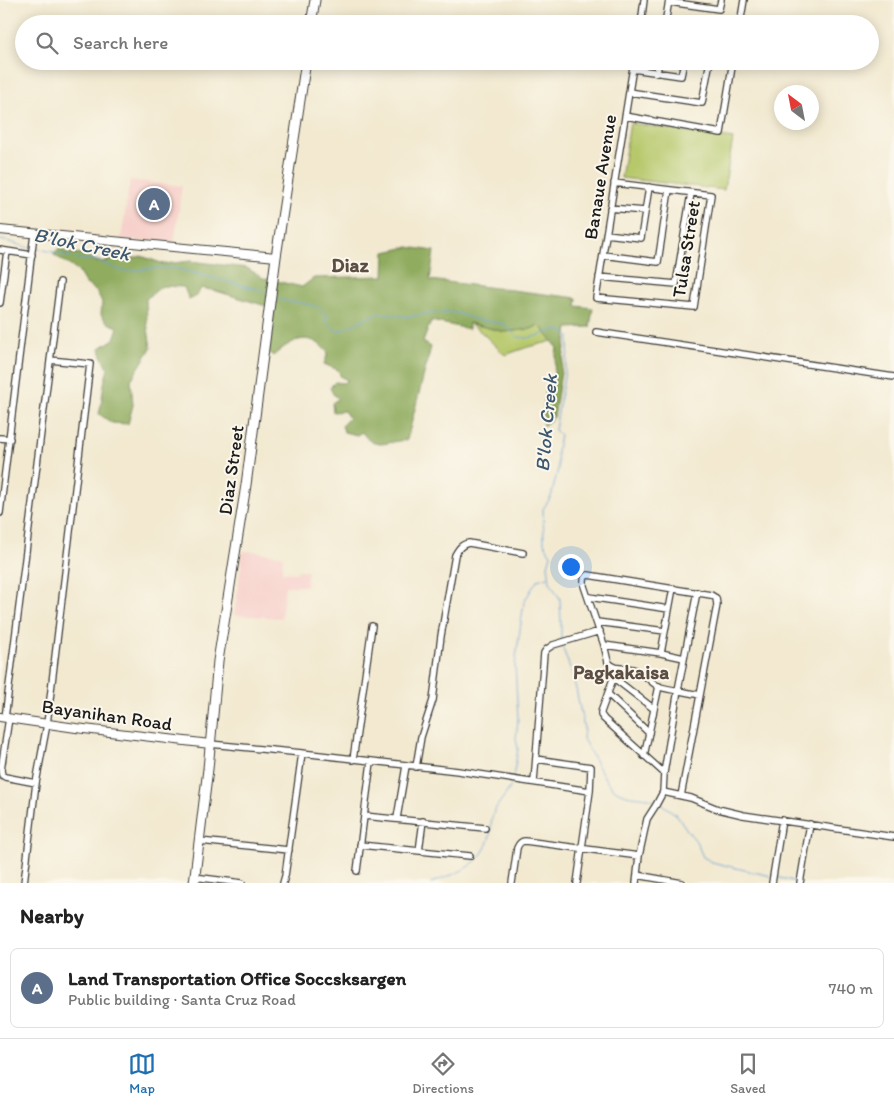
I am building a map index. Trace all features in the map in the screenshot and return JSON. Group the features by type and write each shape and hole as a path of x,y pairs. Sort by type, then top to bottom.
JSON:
{"main road":[{"path":"312,15 315,0"},
{"name":"Diaz Street","path":"194,880 218,661 246,485 276,257 305,70"}],"street":[{"path":"642,15 644,0"},
{"path":"667,15 669,1 719,9 721,0"},
{"path":"742,15 744,0"},
{"name":"Banaue Avenue","path":"596,298 633,70"},
{"path":"639,70 681,76 682,70"},
{"path":"629,92 702,104 708,70"},
{"path":"625,116 721,133 732,70"},
{"name":"Tulsa Street","path":"596,298 694,307 711,195 614,183"},
{"path":"606,234 640,238 649,188"},
{"path":"603,255 658,262 669,190"},
{"path":"599,277 676,284 690,192"},
{"path":"610,208 645,211"},
{"path":"0,230 276,257"},
{"path":"0,513 2,480 10,439 34,234"},
{"path":"0,304 3,251 33,251"},
{"path":"36,783 5,777 0,770 5,717 60,282"},
{"path":"596,332 894,377"},
{"path":"24,883 36,783 47,724 90,364 50,360"},
{"path":"0,438 10,439"},
{"path":"416,767 421,737 433,700 441,636 457,551 464,544 470,543 522,553"},
{"path":"681,796 717,601 711,594 586,576 584,580 608,662 617,668 634,669 641,672 658,686 699,695"},
{"path":"661,653 673,588"},
{"path":"636,883 639,856 647,819 663,792 664,773 678,690 697,592"},
{"path":"589,597 669,609"},
{"path":"597,622 665,631"},
{"path":"353,760 372,626"},
{"path":"534,782 545,651 550,647 600,631"},
{"path":"604,645 684,658"},
{"path":"617,668 601,712 602,717 664,773"},
{"path":"614,678 654,709"},
{"path":"644,756 658,686"},
{"path":"608,694 649,733"},
{"name":"Bayanihan Road","path":"5,717 210,744"},
{"path":"210,744 416,767 590,791"},
{"path":"283,883 302,753"},
{"path":"536,759 591,767 590,791 577,883"},
{"path":"357,871 371,762"},
{"path":"397,818 406,766"},
{"path":"663,792 690,798 730,813 894,837"},
{"path":"364,816 485,828"},
{"path":"772,883 782,820"},
{"path":"419,851 422,821"},
{"path":"800,883 810,824"},
{"path":"199,841 289,850"},
{"path":"512,883 517,848 522,841 639,856"},
{"path":"360,845 470,856"},
{"path":"637,875 682,883"},
{"path":"194,880 242,883"}],"shaded area":[{"path":"130,180 182,186 174,244 121,239"},
{"path":"243,551 283,556 282,572 297,573 298,570 308,571 306,586 285,586 281,618 234,615"}],"green space":[{"path":"630,123 733,139 724,190 621,178"},
{"path":"60,247 67,253 88,254 96,262 109,261 121,253 127,260 141,256 164,264 191,261 247,268 263,278 302,287 314,278 384,276 385,252 408,247 434,251 430,280 577,298 576,306 593,308 590,327 568,328 554,417 543,426 545,388 553,380 557,347 539,325 531,329 505,332 469,323 469,329 431,321 423,342 431,347 407,440 377,444 367,438 362,432 357,435 344,432 342,425 349,418 344,411 333,412 332,403 338,399 330,387 335,382 343,383 348,380 341,377 338,370 324,364 328,353 320,345 306,339 294,341 273,356 267,349 273,308 201,288 197,296 189,300 184,287 162,286 146,299 151,348 131,380 133,405 128,424 112,423 99,414 108,369 100,348 114,339 118,327 108,323 101,315 102,302 97,292 85,283 78,271 53,254"},
{"path":"469,323 505,332 531,329 539,325 553,341 505,355"}],"waterway":[{"name":"B'lok Creek","path":"0,240 30,248"},
{"name":"B'lok Creek","path":"34,248 78,259 96,260 122,271 174,268 268,292"},
{"name":"B'lok Creek","path":"276,297 280,300 306,304 324,311 328,316 325,320 332,328 338,331 381,313 408,317 453,312 477,320 505,324 518,337 527,338 555,330 563,331 569,336 555,430 560,435 557,451 558,469 551,497 543,509 544,543 551,555 548,565 550,582 560,599 561,640"},
{"path":"513,777 518,749 516,739 518,719 515,665 524,602 537,580 548,577"},
{"name":"B'lok Creek","path":"562,646 576,689 584,728 583,739 606,780 618,792 655,800"},
{"path":"431,883 468,867 481,854 487,846 494,812 512,783"},
{"name":"B'lok Creek","path":"660,803 677,815 696,841 703,857 712,862 771,876"},
{"name":"B'lok Creek","path":"776,877 797,883"}],"place":[{"name":"Land Transportation Office Soccsksargen","path":"154,204"}],"district":[{"name":"Diaz","path":"350,265"},
{"name":"Pagkakaisa","path":"621,672"}]}
